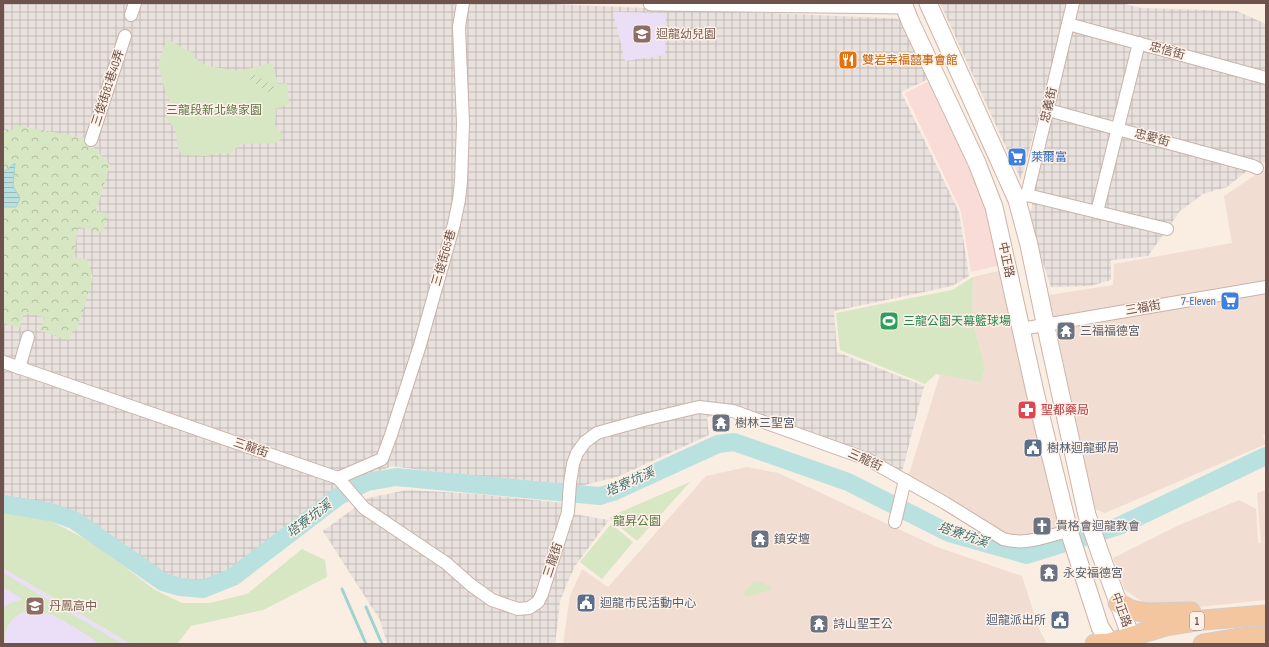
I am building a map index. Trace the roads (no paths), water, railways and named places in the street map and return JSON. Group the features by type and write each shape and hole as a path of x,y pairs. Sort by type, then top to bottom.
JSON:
{"main road":[{"path":"904,5 928,4 1022,198 1045,324"},
{"name":"中正路","path":"904,5 977,163 994,207 1021,329 1069,531 1105,644"},
{"path":"994,207 1022,198"},
{"name":"中正路","path":"1045,324 1087,515 1131,640"},
{"path":"1118,603 1131,610 1148,613 1200,612 1246,616"},
{"name":"1","path":"1105,644 1131,640 1166,626 1203,620 1266,615"},
{"name":"1","path":"1203,644 1239,638 1266,636"}],"street":[{"path":"132,15 135,3"},
{"name":"三俊街65巷","path":"341,481 382,459 392,435 420,345 454,224 461,182 463,123 459,27 463,3"},
{"path":"651,3 904,5"},
{"name":"忠義街","path":"1022,198 1048,110 1073,3"},
{"name":"忠信街","path":"1068,24 1266,78"},
{"name":"三俊街81巷40弄","path":"91,140 125,36"},
{"path":"1097,212 1139,43"},
{"name":"忠愛街","path":"1048,110 1257,168"},
{"path":"1022,198 1097,212 1168,229"},
{"name":"三福街","path":"1021,329 1266,287"},
{"path":"19,368 28,337"},
{"name":"三龍街","path":"3,362 341,481 364,508 446,563 470,585 492,600 518,609 529,608 538,602 545,586 568,512 573,464 577,453 585,442 597,433 699,407 733,411 867,459 905,480 1002,539 1025,542 1069,531"},
{"path":"895,522 905,480"}],"water":[{"path":"15,163 13,186 20,198 16,207 3,207 3,173"}],"waterway":[{"name":"塔寮坑溪","path":"3,504 51,512 74,520 163,582 180,587 203,589 233,577 339,496 367,482 396,477 600,496 613,492 718,444 734,442 848,482 949,533 1027,555 1119,526 1266,456"},
{"path":"342,589 366,644"},
{"path":"366,607 382,644"}],"place":[{"name":"迴龍幼兒園","path":"642,34"},
{"name":"雙岩幸福囍事會館","path":"848,60"},
{"name":"萊爾富","path":"1017,157"},
{"name":"7-Eleven","path":"1230,301"},
{"name":"三龍公園天幕籃球場","path":"889,321"},
{"name":"三福福德宮","path":"1066,331"},
{"name":"聖都藥局","path":"1027,410"},
{"name":"樹林三聖宮","path":"721,423"},
{"name":"樹林迴龍郵局","path":"1033,448"},
{"name":"貴格會迴龍教會","path":"1042,526"},
{"name":"鎮安壇","path":"760,539"},
{"name":"永安福德宮","path":"1049,573"},
{"name":"迴龍市民活動中心","path":"586,603"},
{"name":"丹鳳高中","path":"35,606"},
{"name":"迴龍派出所","path":"1060,620"},
{"name":"詩山聖王公","path":"819,624"}],"park label":[{"name":"三龍段新北綠家園","path":"214,110"},
{"name":"龍昇公園","path":"637,521"}]}
